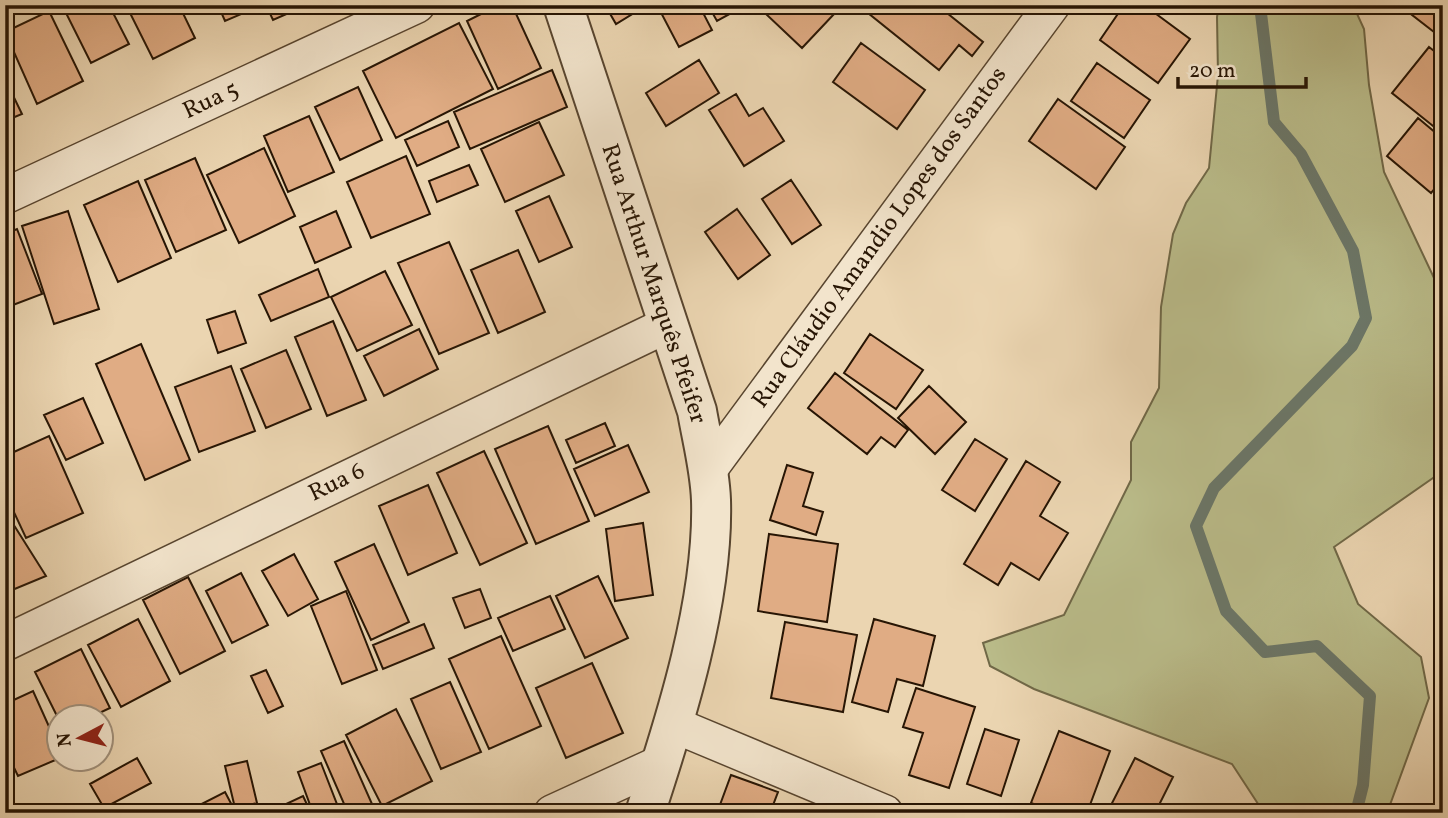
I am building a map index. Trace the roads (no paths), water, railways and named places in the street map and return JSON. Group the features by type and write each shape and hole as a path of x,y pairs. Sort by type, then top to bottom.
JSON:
{"street":[{"name":"Rua 5","path":"5,196 417,5"},
{"name":"Rua Arthur Marquês Pfeifer","path":"563,5 697,411 708,471 711,501 708,563 672,724 645,813"},
{"name":"Rua Cláudio Amandio Lopes dos Santos","path":"708,471 1052,5"},
{"name":"Rua 6","path":"5,643 668,324"},
{"path":"672,724 885,813"},
{"path":"552,813 662,763"}],"waterway":[{"path":"1260,5 1274,122 1301,154 1353,251 1366,318 1352,346 1214,488 1196,526 1226,611 1265,652 1317,646 1370,696 1363,785 1356,813"}]}
